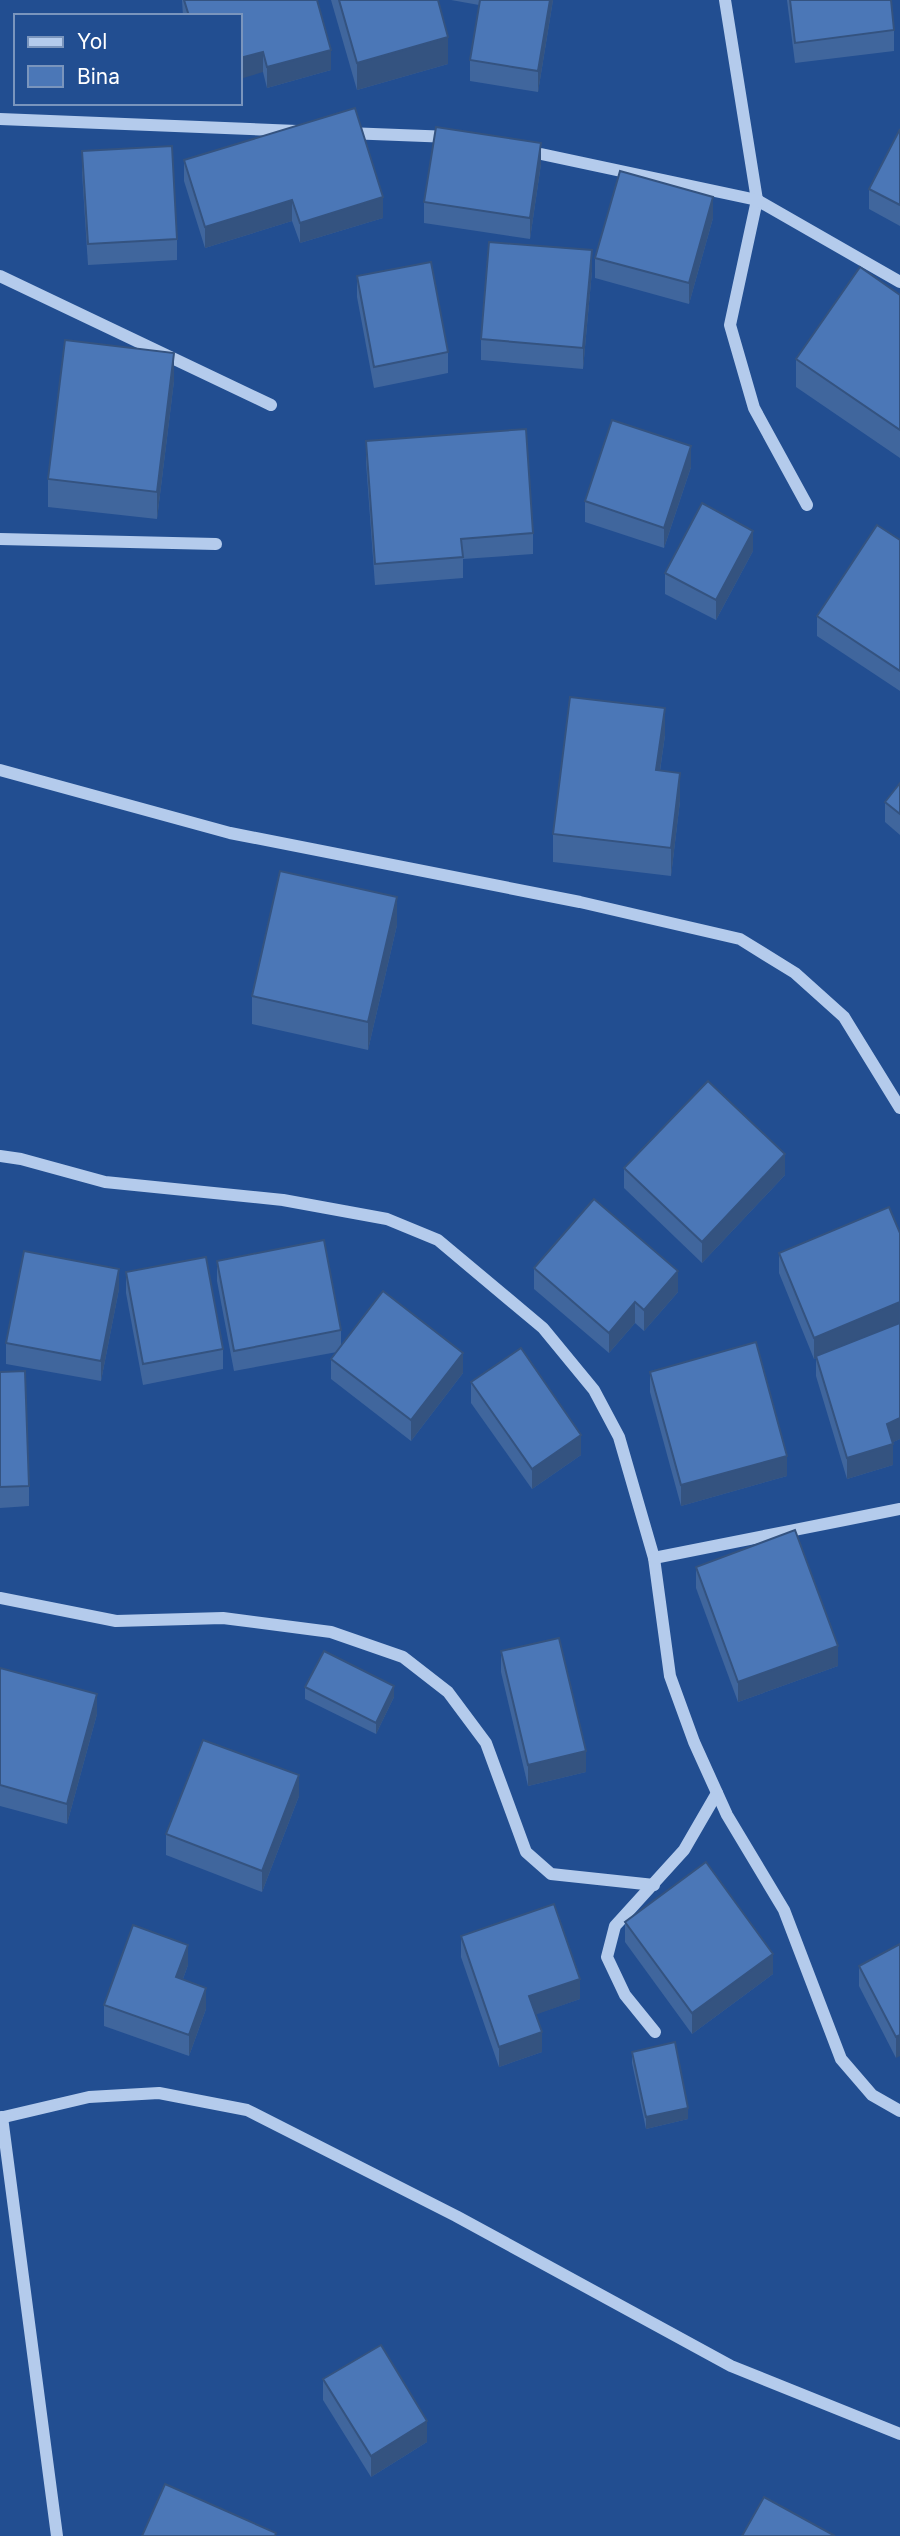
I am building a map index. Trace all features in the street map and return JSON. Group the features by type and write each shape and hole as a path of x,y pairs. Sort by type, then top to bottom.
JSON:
{"street":[{"path":"725,0 757,200 730,324 754,408 807,505"},
{"path":"0,119 461,137"},
{"path":"515,148 757,200 900,282"},
{"path":"0,276 271,405"},
{"path":"0,539 216,544"},
{"path":"0,770 230,833 580,902 740,939 795,973 844,1017 900,1108"},
{"path":"0,1156 21,1159 105,1182 283,1200 387,1219 438,1240 543,1328 594,1390 619,1437 654,1559 670,1676 694,1742 717,1793 784,1910 841,2059 872,2095 900,2111"},
{"path":"654,1559 900,1509"},
{"path":"0,1598 116,1621 223,1618 331,1632 403,1657 448,1692 486,1743 526,1852 551,1874 654,1885"},
{"path":"655,2032 625,1995 607,1957 615,1926 684,1850 717,1793"},
{"path":"57,2536 1,2118 89,2097 159,2093 247,2110 456,2216 732,2366 900,2434"}],"building":[{"path":"184,0 317,0 331,50 267,67 263,52 242,57 242,14 188,14"},
{"path":"339,0 438,0 448,37 357,63"},
{"path":"480,0 550,0 538,71 470,60"},
{"path":"790,0 891,0 894,30 795,43"},
{"path":"355,108 383,197 300,223 292,200 205,227 184,160"},
{"path":"436,127 541,143 530,218 424,202"},
{"path":"900,129 900,205 869,189"},
{"path":"172,146 177,239 88,244 82,151"},
{"path":"620,171 713,197 689,283 595,258"},
{"path":"489,242 592,250 583,348 481,339"},
{"path":"431,262 448,352 374,367 357,276"},
{"path":"860,267 900,295 900,430 796,359"},
{"path":"65,340 174,353 157,492 48,479"},
{"path":"612,420 691,446 664,528 585,501"},
{"path":"526,429 533,533 461,539 463,557 375,564 366,441"},
{"path":"702,503 753,531 716,600 665,573"},
{"path":"877,525 900,540 900,671 817,616"},
{"path":"570,697 665,708 656,770 680,773 671,848 553,834"},
{"path":"900,783 900,814 885,802"},
{"path":"280,871 397,897 368,1022 252,996"},
{"path":"708,1081 785,1154 702,1242 624,1168"},
{"path":"594,1199 678,1271 644,1310 635,1302 609,1333 534,1268"},
{"path":"889,1207 900,1233 900,1302 814,1338 779,1253"},
{"path":"324,1240 341,1330 234,1351 217,1261"},
{"path":"24,1251 119,1269 101,1361 6,1343"},
{"path":"206,1257 223,1349 143,1364 126,1272"},
{"path":"383,1291 463,1353 411,1420 331,1359"},
{"path":"900,1323 900,1418 887,1424 893,1444 847,1458 816,1356"},
{"path":"756,1342 787,1456 681,1485 650,1372"},
{"path":"521,1348 581,1435 532,1469 471,1382"},
{"path":"25,1371 29,1486 0,1487 0,1372"},
{"path":"795,1530 838,1646 738,1682 696,1567"},
{"path":"559,1638 586,1751 528,1765 501,1651"},
{"path":"324,1651 394,1686 376,1723 305,1687"},
{"path":"0,1668 97,1694 67,1804 0,1785"},
{"path":"203,1740 299,1775 262,1871 166,1834"},
{"path":"706,1862 773,1954 692,2013 625,1922"},
{"path":"554,1904 580,1979 529,1996 542,2032 499,2047 461,1936"},
{"path":"133,1925 188,1945 176,1977 206,1988 189,2035 104,2005"},
{"path":"900,1944 900,2035 896,2037 859,1966"},
{"path":"675,2042 688,2108 646,2117 632,2052"},
{"path":"381,2345 427,2421 371,2456 323,2379"},
{"path":"165,2484 276,2533 275,2536 142,2536"},
{"path":"764,2497 835,2536 742,2536"}]}
